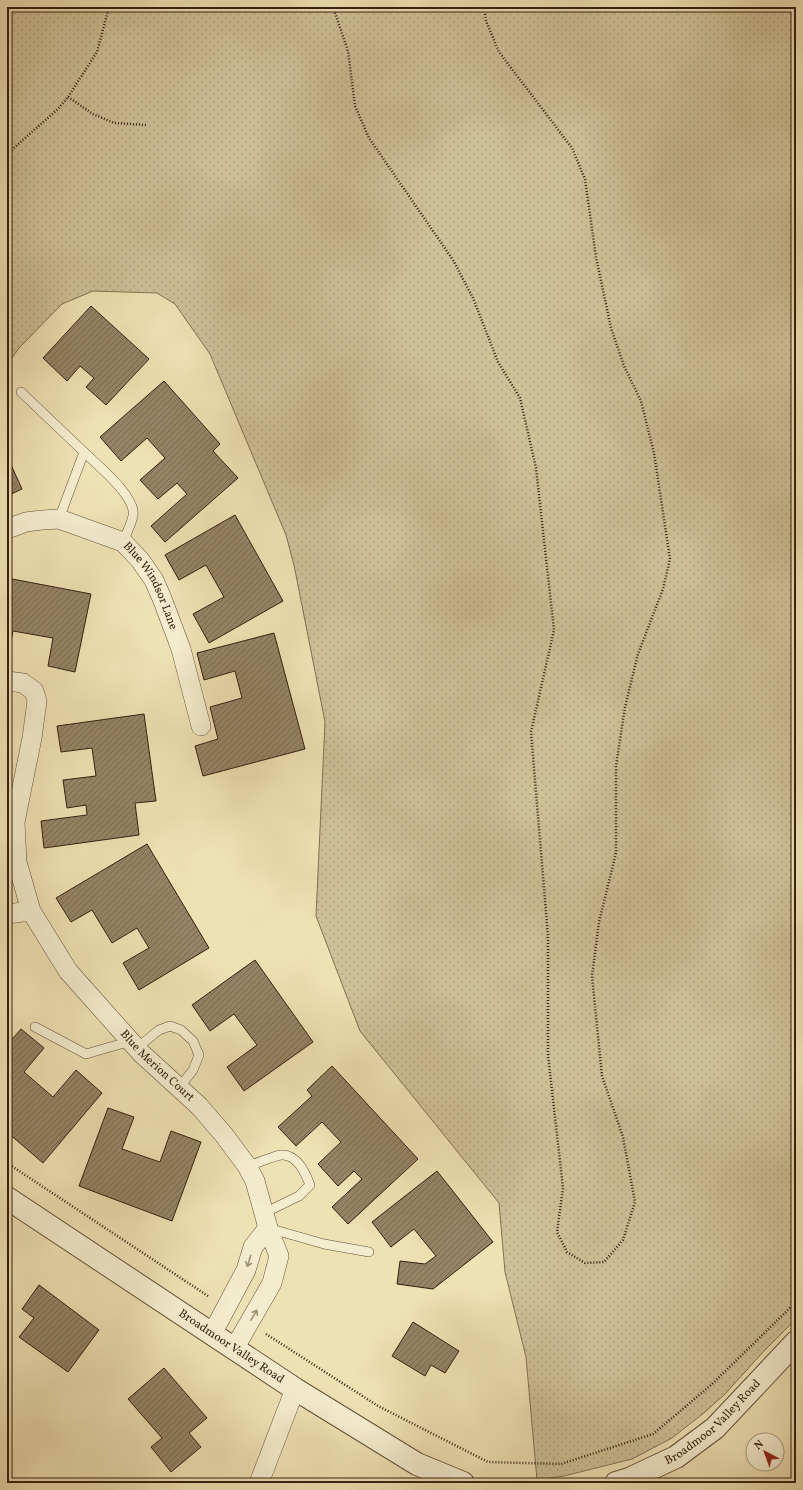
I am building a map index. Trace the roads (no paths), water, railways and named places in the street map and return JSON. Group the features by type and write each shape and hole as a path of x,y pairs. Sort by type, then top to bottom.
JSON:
{"street":[{"name":"Blue Windsor Lane","path":"7,529 26,522 59,520 123,542 140,560 154,580 163,601 181,649 201,726"},
{"name":"Blue Merion Court","path":"7,681 23,683 34,690 37,700 32,738 15,784 17,862 31,912 68,971 134,1044 199,1106 224,1135 247,1166 255,1181 278,1256 272,1283 234,1348"},
{"path":"7,914 31,912"},
{"name":"Broadmoor Valley Road","path":"7,1198 295,1389 417,1464 463,1483"},
{"path":"212,1334 246,1270 253,1246 266,1220"},
{"name":"Broadmoor Valley Road","path":"626,1482 676,1457 715,1428 796,1342"},
{"path":"259,1483 295,1389"}],"lane":[{"path":"22,392 123,490 130,501 133,515 123,542"},
{"path":"59,520 84,452"},
{"path":"35,1027 86,1054 134,1044 159,1030 170,1026 181,1030 193,1041 199,1055 193,1070 179,1088"},
{"path":"247,1166 281,1155 295,1160 306,1173 310,1185 299,1196 266,1220"},
{"path":"266,1220 324,1244 369,1252"}]}
